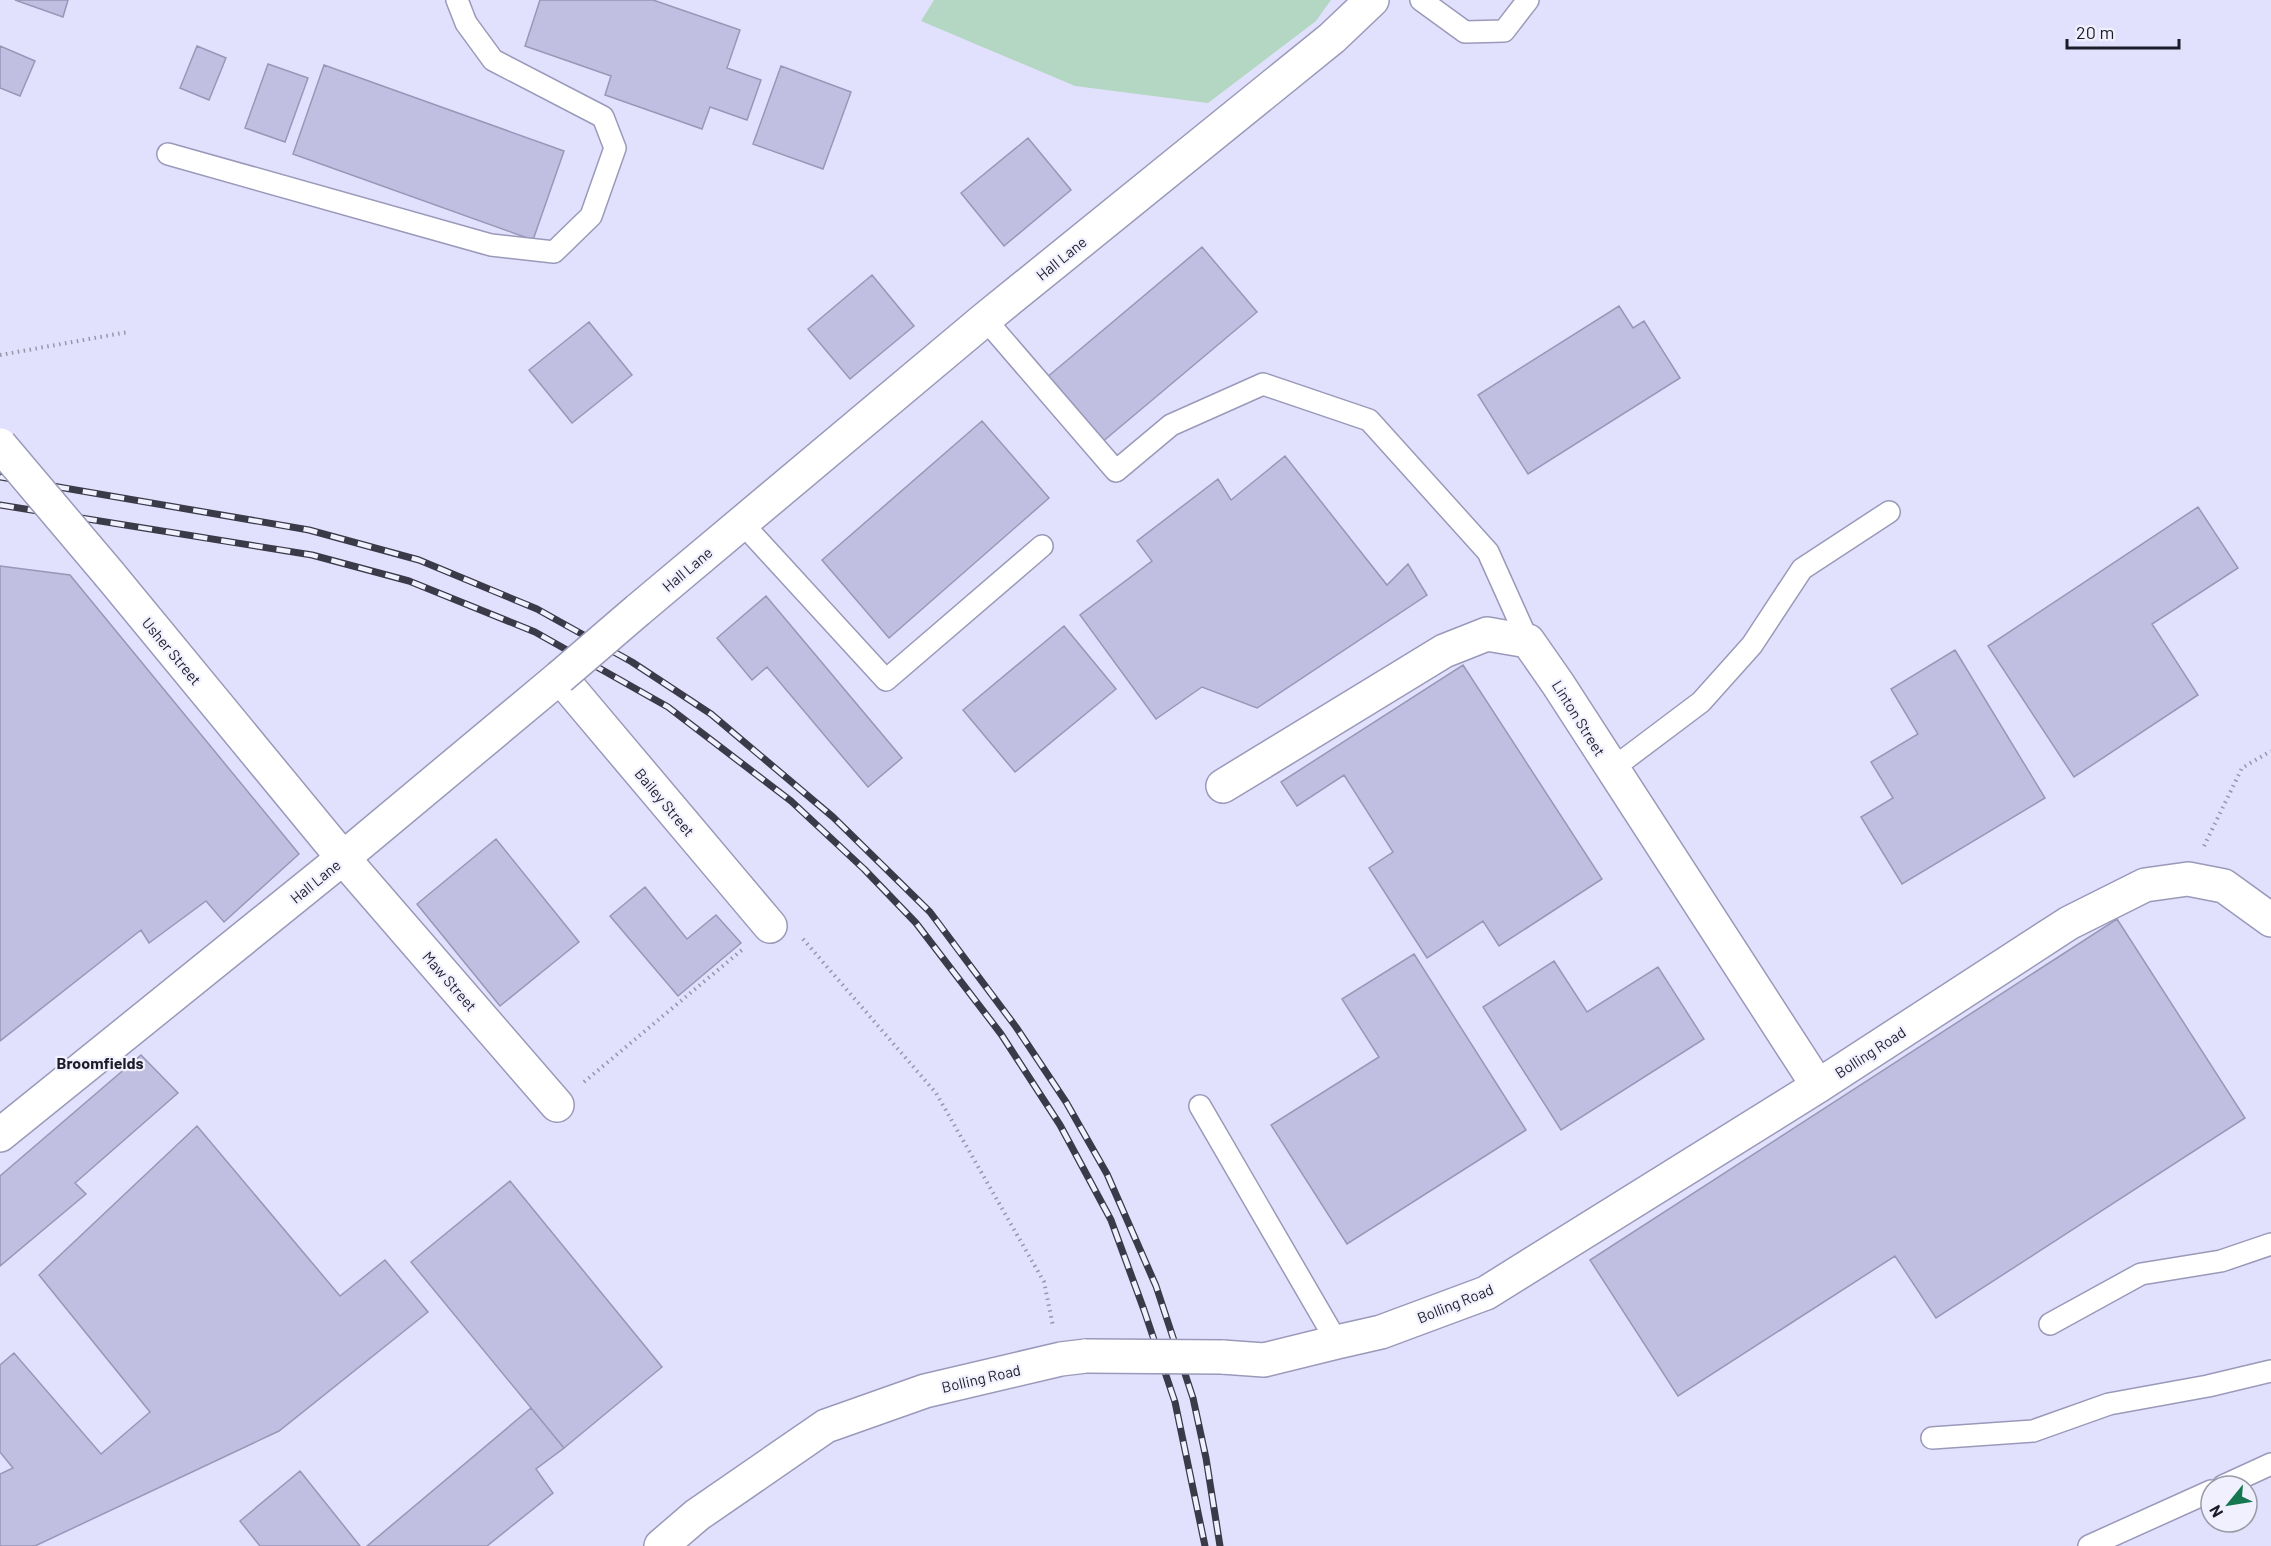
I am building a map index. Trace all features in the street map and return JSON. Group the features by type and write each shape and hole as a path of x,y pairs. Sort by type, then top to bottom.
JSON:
{"street":[{"name":"Hall Lane","path":"0,1135 343,858 985,319 1324,45 1372,0"},
{"name":"Usher Street","path":"0,445 343,858"},
{"path":"1223,786 1444,651 1486,634 1528,641"},
{"name":"Linton Street","path":"1528,641 1818,1086"},
{"name":"Bailey Street","path":"560,677 770,926"},
{"name":"Maw Street","path":"343,858 557,1105"},
{"name":"Bolling Road","path":"661,1546 697,1515 826,1426 925,1391 1073,1357 1222,1357 1264,1360 1381,1332 1486,1293 1818,1086 2069,923 2145,885 2188,879 2224,886 2271,920"}],"lane":[{"path":"168,154 491,245 554,252 591,216 615,148 603,117 493,60 466,22 457,0"},
{"path":"1422,0 1465,32 1504,31 1528,0"},
{"path":"985,319 1116,471 1171,425 1263,384 1370,420 1488,552 1528,641"},
{"path":"1612,769 1701,702 1752,645 1802,569 1889,512"},
{"path":"742,523 886,680 1042,546"},
{"path":"1200,1106 1337,1342"},
{"path":"2050,1324 2141,1274 2221,1261 2271,1244"},
{"path":"1932,1438 2032,1431 2109,1404 2208,1386 2271,1371"},
{"path":"2249,1474 2271,1464"},
{"path":"2089,1546 2199,1496"}],"path":[{"path":"0,356 128,332"},
{"path":"2188,879 2242,768 2271,751"},
{"path":"557,1105 770,926 792,926 936,1093 1044,1282 1073,1357"}],"green space":[{"path":"934,0 1331,0 1316,21 1208,103 1075,86 921,21"}],"building":[{"path":"15,0 68,0 63,17"},
{"path":"540,0 653,0 740,30 727,68 761,80 747,120 710,107 702,129 605,95 611,76 525,46"},
{"path":"0,46 35,61 20,96 0,88"},
{"path":"197,46 226,58 209,100 180,88"},
{"path":"268,64 308,78 285,142 245,128"},
{"path":"324,65 564,151 533,240 293,154"},
{"path":"781,66 851,92 823,169 753,144"},
{"path":"1028,138 1071,190 1004,246 961,193"},
{"path":"1202,247 1257,312 1101,443 1046,378"},
{"path":"872,275 914,326 850,379 808,329"},
{"path":"1619,306 1633,328 1644,321 1680,378 1528,474 1478,395"},
{"path":"589,322 632,375 572,423 529,370"},
{"path":"982,421 1049,498 889,638 822,560"},
{"path":"1285,456 1387,585 1408,564 1427,595 1257,708 1202,687 1156,719 1080,615 1152,561 1137,541 1218,479 1231,500"},
{"path":"2198,507 2238,568 2152,624 2198,695 2074,777 1988,646"},
{"path":"0,566 70,575 299,854 224,922 206,901 149,943 141,930 0,1041"},
{"path":"766,596 902,758 868,787 767,667 752,680 717,638"},
{"path":"1064,626 1116,689 1015,772 963,710"},
{"path":"1955,650 2045,798 1902,884 1861,817 1893,798 1871,762 1918,734 1891,689"},
{"path":"1463,665 1602,879 1499,946 1483,921 1427,958 1369,868 1393,852 1344,775 1297,806 1281,782"},
{"path":"496,839 579,942 500,1006 417,904"},
{"path":"645,887 687,939 716,915 741,943 678,996 610,916"},
{"path":"2117,919 2245,1118 1936,1318 1895,1256 1678,1396 1590,1260"},
{"path":"1414,954 1526,1130 1347,1244 1271,1125 1379,1057 1342,999"},
{"path":"1554,961 1587,1012 1658,967 1704,1039 1561,1130 1483,1007"},
{"path":"141,1055 178,1093 75,1183 86,1194 0,1266 0,1176"},
{"path":"197,1126 340,1296 385,1260 428,1312 279,1431 35,1546 0,1546 0,1474 13,1468 0,1452 0,1365 14,1353 101,1454 150,1412 39,1275"},
{"path":"510,1181 662,1367 564,1448 411,1262"},
{"path":"531,1408 564,1448 536,1469 553,1493 487,1546 367,1546"},
{"path":"300,1471 360,1546 260,1546 240,1521"}],"railway":[{"path":"0,477 309,530 419,560 537,609 632,662 711,714 833,817 930,912 1016,1027 1066,1102 1107,1174 1156,1286 1193,1398 1206,1458 1220,1546"},
{"path":"0,505 312,555 409,581 535,632 668,707 791,801 864,869 916,923 1001,1034 1060,1125 1111,1220 1144,1310 1175,1402 1205,1546"}],"district":[{"name":"Broomfields","path":"100,1062"}]}
